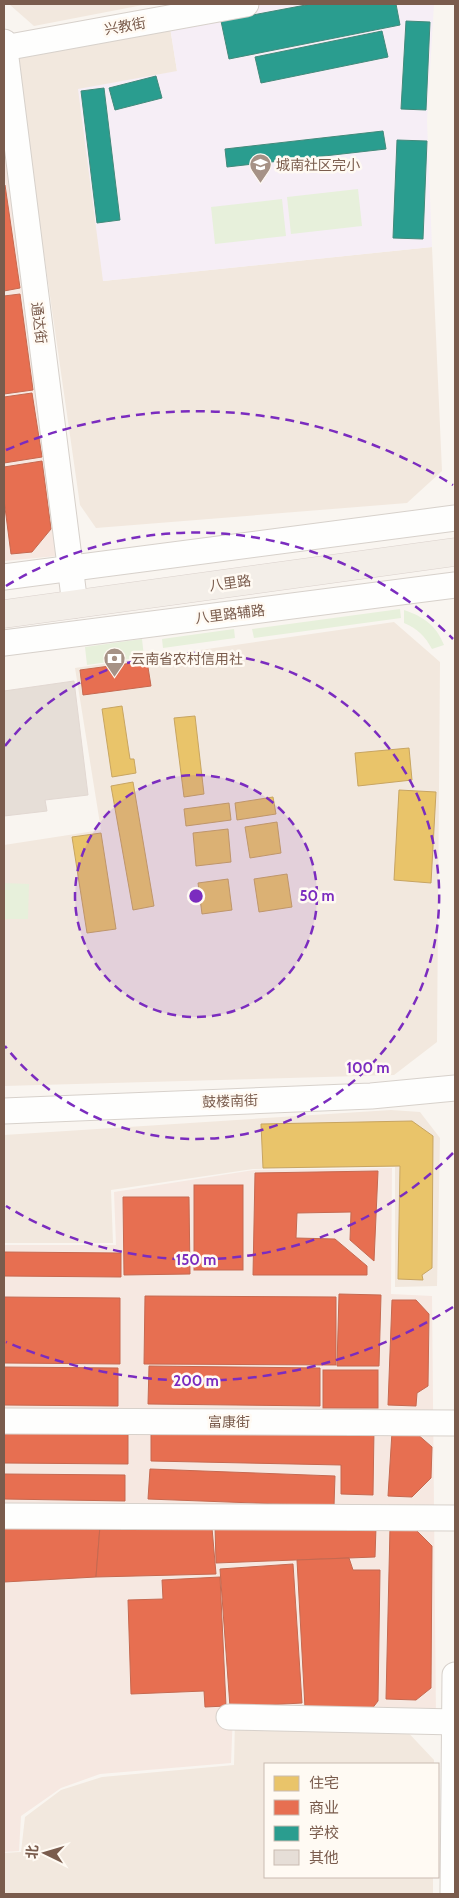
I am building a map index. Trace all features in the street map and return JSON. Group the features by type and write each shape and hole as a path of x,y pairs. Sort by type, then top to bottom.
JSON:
{"main road":[{"name":"八里路","path":"4,614 455,552"}],"street":[{"name":"兴教街","path":"4,47 246,4"},
{"name":"通达街","path":"4,42 75,604"},
{"path":"5,569 70,568 455,518"},
{"name":"八里路辅路","path":"4,643 455,585"},
{"name":"鼓楼南街","path":"4,1111 371,1096 455,1088"},
{"name":"富康街","path":"4,1421 455,1423"},
{"path":"4,1516 455,1518"},
{"path":"453,1894 455,1675"},
{"path":"229,1717 455,1722"}],"shaded area":[{"path":"9,4 148,4 34,26"},
{"name":"城南社区完小","path":"264,4 434,4 427,121 432,247 103,281 78,89 177,71 169,21"},
{"path":"169,21 177,71 103,281 432,247 442,471 407,503 96,528 80,505 16,59 36,45"},
{"path":"4,146 57,556 4,561"},
{"path":"394,622 440,662 437,1042 394,1075 4,1086 4,845 101,830 75,668"},
{"path":"391,1110 420,1112 440,1138 437,1286 395,1287 395,1167 253,1169 111,1190 113,1243 4,1243 4,1135"},
{"path":"392,1168 391,1294 432,1296 436,1718 233,1713 231,1763 100,1774 61,1788 21,1816 19,1851 4,1852 4,1245 116,1245 114,1192 254,1170"},
{"path":"235,1719 402,1726 434,1760 434,1763 264,1763 264,1878 433,1878 433,1894 4,1894 4,1853 21,1852 25,1817 61,1790 102,1777 234,1765"}],"green space":[{"path":"358,189 362,226 291,234 287,197"},
{"path":"282,199 286,236 215,244 211,207"},
{"path":"400,609 401,618 254,638 252,629"},
{"path":"404,610 418,616 433,627 444,645 432,649 421,633 404,623"},
{"path":"234,629 235,638 163,648 162,639"},
{"path":"142,639 144,657 87,665 85,647"},
{"path":"4,883 29,884 28,919 4,919"}],"building: 住宅":[{"path":"122,706 130,759 134,759 136,773 112,777 102,709"},
{"path":"195,716 204,794 184,797 174,718"},
{"path":"409,748 412,780 358,786 355,753"},
{"path":"133,782 154,906 133,910 111,786"},
{"path":"399,790 436,792 431,883 394,880"},
{"path":"273,797 276,814 237,820 235,803"},
{"path":"229,803 231,820 186,826 184,809"},
{"path":"277,822 281,853 250,858 245,827"},
{"path":"228,829 231,862 196,866 193,833"},
{"path":"101,833 116,929 87,933 72,837"},
{"path":"287,874 292,907 259,912 254,879"},
{"path":"228,879 232,910 202,914 198,883"},
{"path":"412,1121 433,1136 432,1268 422,1275 423,1280 398,1279 400,1166 263,1168 261,1124"}],"building: 商业":[{"path":"4,185 20,288 4,291"},
{"path":"20,294 33,390 4,394 4,296"},
{"path":"32,393 42,457 4,463 4,397"},
{"path":"42,461 51,529 32,552 11,554 4,500 4,467"},
{"name":"云南省农村信用社","path":"147,661 151,686 83,695 80,670"},
{"path":"378,1171 374,1261 350,1240 351,1212 297,1213 296,1238 335,1239 367,1266 367,1275 253,1275 255,1173"},
{"path":"194,1185 243,1185 243,1270 194,1270"},
{"path":"123,1197 189,1197 190,1274 124,1275"},
{"path":"4,1252 121,1253 121,1277 4,1276"},
{"path":"339,1294 381,1295 379,1366 337,1366"},
{"path":"145,1296 336,1297 336,1365 144,1364"},
{"path":"4,1297 120,1298 120,1364 4,1363"},
{"path":"392,1300 416,1300 429,1314 428,1386 417,1393 416,1406 388,1405"},
{"path":"149,1366 320,1368 320,1406 148,1404"},
{"path":"4,1367 118,1368 118,1406 4,1405"},
{"path":"323,1370 378,1370 378,1408 323,1408"},
{"path":"4,1425 128,1427 128,1464 4,1463"},
{"path":"151,1425 374,1429 373,1495 341,1494 341,1465 151,1461"},
{"path":"392,1432 416,1433 432,1447 431,1478 412,1497 388,1496"},
{"path":"150,1469 335,1476 334,1506 148,1499"},
{"path":"4,1474 125,1475 125,1501 4,1499"},
{"path":"4,1525 100,1526 96,1577 4,1582"},
{"path":"100,1526 212,1528 216,1574 96,1577"},
{"path":"215,1526 376,1527 375,1557 216,1563"},
{"path":"390,1528 415,1529 432,1546 431,1688 416,1700 386,1699"},
{"path":"349,1558 353,1570 380,1570 378,1701 371,1710 305,1708 297,1560"},
{"path":"293,1564 302,1703 230,1707 220,1569"},
{"path":"220,1577 226,1706 205,1707 204,1691 131,1694 128,1600 163,1599 162,1580"}],"building: 学校":[{"path":"311,4 396,4 400,25 229,59 221,21"},
{"path":"406,21 430,22 426,110 401,109"},
{"path":"382,31 388,57 261,83 255,57"},
{"path":"156,76 162,98 115,110 109,88"},
{"path":"104,88 120,220 97,223 81,91"},
{"path":"383,131 386,149 227,167 225,149"},
{"path":"397,140 427,141 423,239 393,238"}],"building: 其他":[{"path":"74,681 88,795 45,800 47,811 4,816 4,691"}],"place":[{"name":"城南社区完小","path":"260,184"},
{"name":"云南省农村信用社","path":"115,678"}]}
